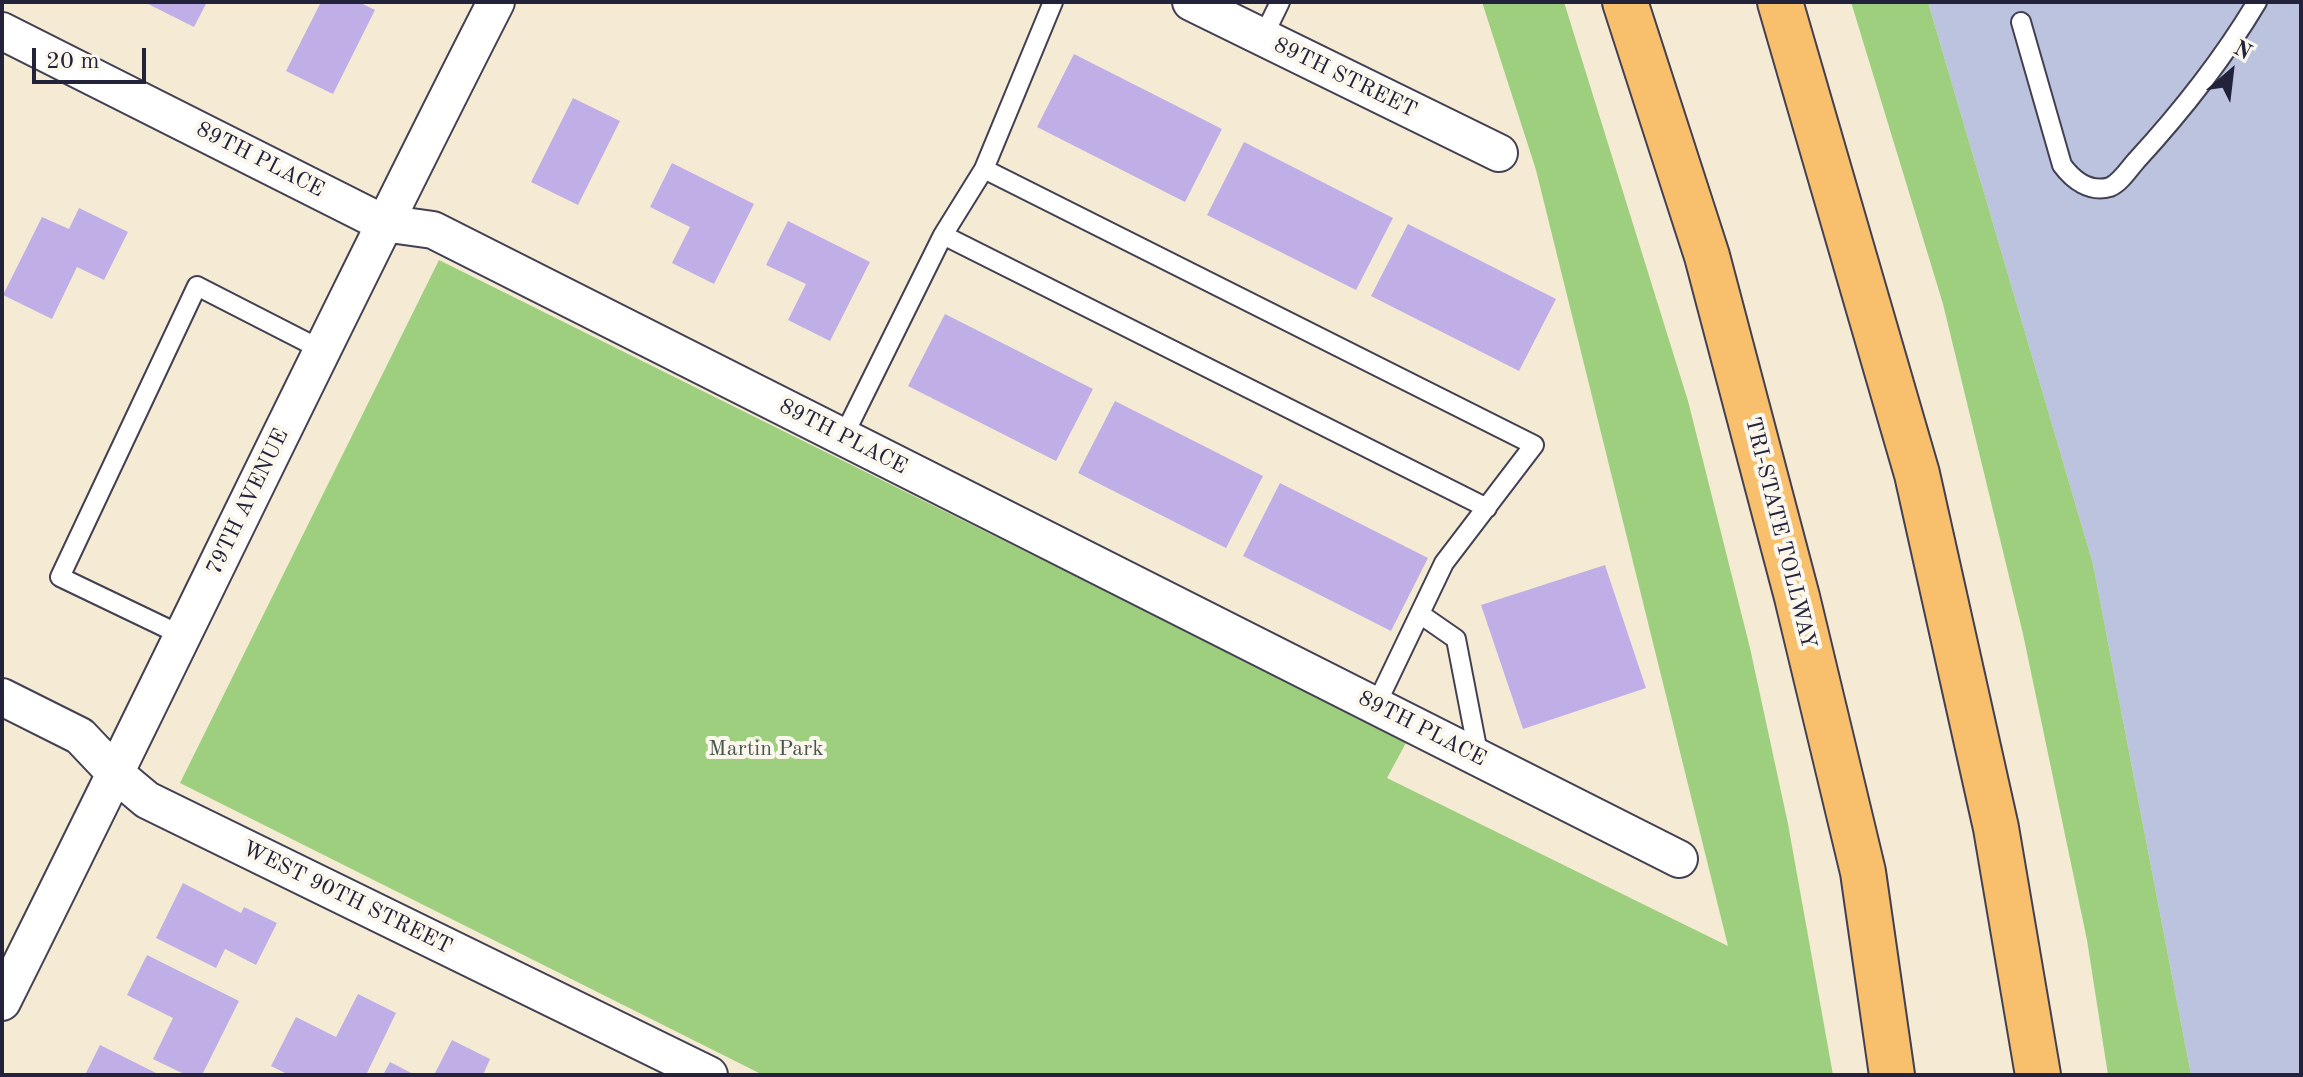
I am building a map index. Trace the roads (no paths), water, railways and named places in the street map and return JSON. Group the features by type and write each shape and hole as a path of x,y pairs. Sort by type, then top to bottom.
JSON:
{"highway":[{"name":"TRI-STATE TOLLWAY","path":"1625,2 1707,256 1797,597 1863,872 1892,1075"},
{"path":"1780,2 1917,474 1996,828 2038,1075"}],"street":[{"name":"79TH AVENUE","path":"2,1002 383,223 496,2"},
{"name":"89TH STREET","path":"1191,2 1499,153"},
{"name":"89TH PLACE","path":"2,31 383,223 433,230 1679,859"},
{"name":"WEST 90TH STREET","path":"2,697 80,736 116,774 147,800 709,1075"}],"lane":[{"path":"843,437 943,235 984,169 1053,2"},
{"path":"1263,37 1280,2"},
{"path":"2021,22 2062,165 2073,179 2100,189 2113,186 2150,145 2237,35 2257,2"},
{"path":"984,169 1534,445 1444,563 1376,705"},
{"path":"943,235 1487,508"},
{"path":"183,636 60,577 197,286 322,350"},
{"path":"1420,614 1456,639 1479,758"}],"park label":[{"name":"Martin Park","path":"766,749"}]}
